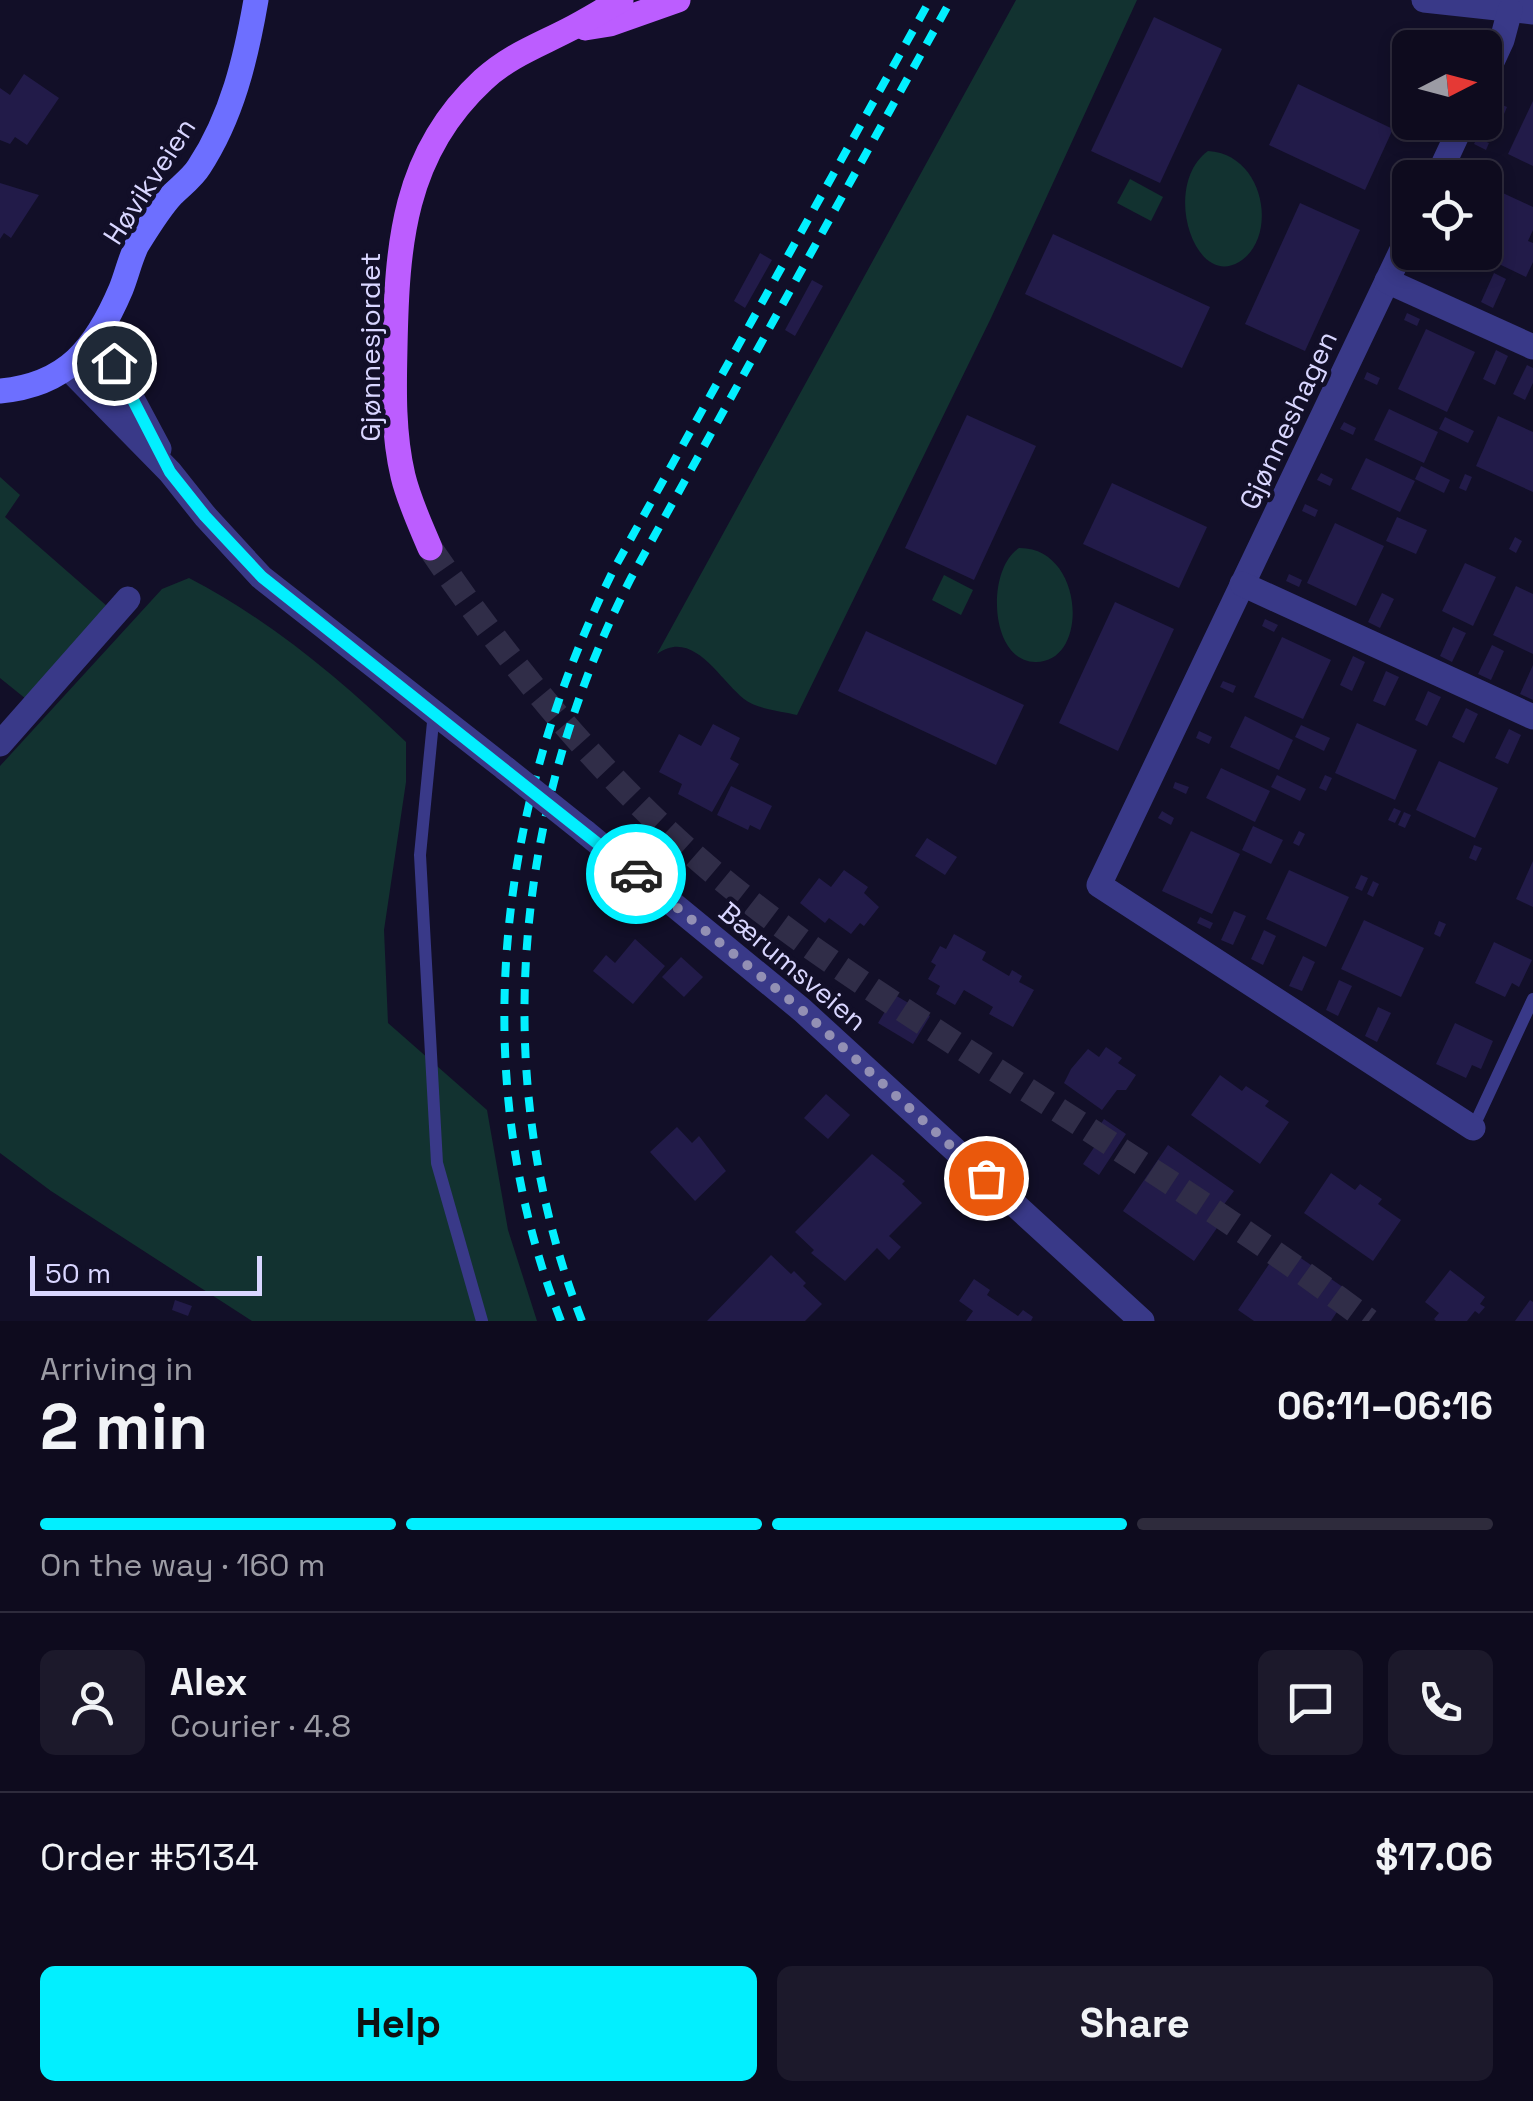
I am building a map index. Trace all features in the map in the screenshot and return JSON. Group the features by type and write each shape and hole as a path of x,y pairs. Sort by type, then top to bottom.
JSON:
{"main road":[{"name":"Høvikveien","path":"0,390 25,388 69,369 92,344 121,288 136,247 169,198 198,169 235,94 256,0"},
{"name":"Gjønnesjordet","path":"430,548 404,477 396,436 396,277 406,209 433,144 481,82 512,56 621,0"},
{"name":"Gjønnesjordet","path":"565,32 610,24 678,0"}],"street":[{"path":"1424,0 1522,11 1502,40"},
{"name":"Gjønneshagen","path":"1392,270 1099,885 1473,1128"},
{"path":"1387,280 1533,347"},
{"name":"Bærumsveien","path":"92,344 114,363 170,472"},
{"name":"Bærumsveien","path":"69,369 170,472 262,577 585,832 802,1010 1142,1321"},
{"path":"1242,584 1533,717"},
{"path":"0,744 128,599"}],"lane":[{"path":"434,712 420,855 436,1163 482,1321"},
{"path":"1473,1128 1533,999"}],"green space":[{"path":"1016,0 1137,0 991,318 797,715 755,705 694,652 682,647 657,654"},
{"path":"1208,151 1243,166 1260,199 1259,235 1251,250 1239,262 1223,266 1209,261 1197,248 1185,208 1194,167"},
{"path":"1130,179 1163,197 1151,221 1117,203"},
{"path":"0,477 20,495 5,517 108,607 31,703 0,678"},
{"path":"1019,548 1041,553 1057,566 1068,584 1072,627 1065,645 1053,658 1035,662 1020,658 1008,647 1001,631 997,593 1008,559"},
{"path":"944,575 973,590 961,615 932,600"},
{"path":"189,578 248,612 303,652 406,742 406,782 384,930 388,1023 487,1110 508,1230 537,1321 252,1321 51,1191 0,1153 0,766 162,589"}],"building":[{"path":"1154,17 1222,49 1160,183 1091,151"},
{"path":"24,74 59,98 27,145 15,137 10,144 0,140 0,88 10,95"},
{"path":"1298,84 1392,129 1365,190 1269,145"},
{"path":"1533,101 1533,166 1508,154"},
{"path":"1476,140 1489,143 1486,150 1474,144"},
{"path":"0,183 39,195 11,238 4,233 0,239"},
{"path":"1502,193 1533,207 1533,230 1528,241 1533,243 1533,262 1526,277 1502,265"},
{"path":"1300,203 1360,230 1305,351 1245,324"},
{"path":"1053,234 1210,307 1182,368 1025,294"},
{"path":"760,253 772,260 745,308 734,301"},
{"path":"1494,273 1506,279 1493,308 1481,302"},
{"path":"812,280 823,286 795,336 785,330"},
{"path":"1407,313 1420,319 1417,326 1404,320"},
{"path":"1426,329 1475,352 1447,412 1398,389"},
{"path":"1496,350 1508,356 1495,385 1483,379"},
{"path":"1527,365 1533,368 1533,383 1525,400 1513,394"},
{"path":"1367,372 1380,378 1377,385 1364,379"},
{"path":"1389,409 1438,432 1424,463 1374,440"},
{"path":"967,415 1036,446 974,580 905,548"},
{"path":"1498,416 1533,432 1533,492 1476,466"},
{"path":"1445,417 1474,431 1468,443 1439,429"},
{"path":"1344,422 1356,428 1353,435 1340,429"},
{"path":"1366,458 1415,481 1400,512 1351,489"},
{"path":"1421,466 1450,480 1444,493 1415,479"},
{"path":"1321,473 1333,479 1330,486 1317,480"},
{"path":"1465,474 1472,477 1466,491 1459,488"},
{"path":"1112,483 1207,527 1179,588 1083,544"},
{"path":"1305,504 1318,510 1315,517 1302,511"},
{"path":"1397,517 1427,530 1416,554 1386,541"},
{"path":"1335,523 1384,546 1356,606 1307,583"},
{"path":"1515,537 1522,541 1516,553 1509,549"},
{"path":"1465,563 1496,577 1473,626 1442,611"},
{"path":"1289,574 1302,580 1299,587 1286,581"},
{"path":"1516,586 1533,594 1533,654 1493,635"},
{"path":"1382,593 1394,599 1380,628 1368,622"},
{"path":"1115,602 1174,629 1118,751 1059,723"},
{"path":"1265,619 1278,625 1274,632 1262,626"},
{"path":"1453,627 1466,633 1452,662 1440,656"},
{"path":"866,631 1024,705 996,765 838,691"},
{"path":"1282,637 1331,660 1303,719 1254,697"},
{"path":"1492,645 1504,651 1491,680 1478,674"},
{"path":"1353,656 1365,662 1352,691 1340,685"},
{"path":"1533,665 1533,700 1520,694"},
{"path":"1386,671 1399,677 1385,706 1373,701"},
{"path":"1223,681 1236,686 1233,693 1220,687"},
{"path":"1428,691 1441,697 1427,726 1415,720"},
{"path":"1466,708 1478,714 1464,743 1452,737"},
{"path":"1245,716 1293,740 1279,770 1230,747"},
{"path":"1357,723 1417,750 1395,800 1335,773"},
{"path":"713,724 740,738 730,759 739,764 712,812 678,794 682,784 659,772 679,734 701,746"},
{"path":"1301,725 1330,738 1324,751 1295,737"},
{"path":"1509,729 1521,735 1508,764 1495,758"},
{"path":"1199,731 1212,737 1209,744 1196,738"},
{"path":"1439,761 1498,788 1475,838 1416,810"},
{"path":"1221,768 1270,791 1255,822 1206,798"},
{"path":"1277,775 1306,789 1300,801 1271,787"},
{"path":"1325,775 1332,778 1326,791 1319,788"},
{"path":"1175,782 1189,787 1186,794 1173,788"},
{"path":"731,786 772,806 760,830 750,825 748,830 717,815"},
{"path":"1394,808 1401,811 1395,823 1388,820"},
{"path":"1162,811 1174,818 1171,825 1158,818"},
{"path":"1404,812 1411,815 1405,828 1398,825"},
{"path":"1253,826 1283,840 1271,864 1242,850"},
{"path":"1191,831 1240,854 1212,914 1162,891"},
{"path":"1299,831 1305,834 1299,846 1293,843"},
{"path":"927,838 957,857 945,875 915,856"},
{"path":"1474,845 1482,848 1476,861 1469,858"},
{"path":"1533,861 1533,907 1516,899"},
{"path":"844,870 868,887 864,893 879,907 864,926 860,923 851,934 829,918 825,923 800,903 819,878 831,887"},
{"path":"1289,870 1349,897 1326,947 1266,919"},
{"path":"1361,875 1368,878 1362,891 1355,888"},
{"path":"1373,881 1379,884 1373,897 1367,894"},
{"path":"1234,911 1246,916 1233,945 1221,940"},
{"path":"1200,917 1213,923 1210,929 1197,923"},
{"path":"1364,920 1424,948 1401,997 1341,969"},
{"path":"1439,921 1446,924 1440,937 1434,934"},
{"path":"1264,930 1276,936 1263,965 1251,959"},
{"path":"954,934 986,952 982,960 1009,976 1012,970 1022,976 1019,982 1034,990 1013,1027 989,1014 993,1007 964,990 955,1005 936,994 940,986 928,979 936,965 931,962 940,946 946,949"},
{"path":"635,939 665,966 633,1004 593,971 606,955 615,963"},
{"path":"1494,942 1532,960 1519,987 1512,983 1505,997 1475,983"},
{"path":"1303,956 1315,962 1302,991 1289,986"},
{"path":"681,957 703,977 684,997 662,977"},
{"path":"1339,980 1352,986 1338,1016 1326,1010"},
{"path":"895,995 930,1016 913,1044 878,1023"},
{"path":"1378,1007 1391,1013 1377,1042 1365,1036"},
{"path":"1455,1023 1493,1041 1481,1069 1472,1065 1466,1078 1436,1064"},
{"path":"1106,1047 1122,1058 1118,1063 1136,1075 1126,1090 1117,1090 1102,1110 1064,1083 1088,1049 1099,1057"},
{"path":"1220,1075 1242,1091 1246,1086 1269,1101 1265,1106 1289,1122 1260,1164 1191,1115"},
{"path":"826,1094 850,1115 828,1139 804,1118"},
{"path":"1104,1119 1126,1134 1099,1175 1083,1164 1097,1143 1091,1139"},
{"path":"677,1127 692,1143 699,1136 726,1171 695,1201 650,1152"},
{"path":"1168,1145 1234,1191 1219,1211 1226,1215 1194,1261 1123,1211"},
{"path":"872,1154 905,1181 902,1184 922,1203 889,1236 901,1247 889,1260 877,1248 845,1281 811,1253 814,1250 795,1232"},
{"path":"1331,1173 1355,1190 1360,1184 1382,1199 1378,1204 1401,1220 1373,1261 1304,1213"},
{"path":"1282,1245 1350,1292 1331,1321 1254,1321 1238,1310"},
{"path":"771,1255 791,1274 794,1271 822,1304 805,1321 707,1321"},
{"path":"1450,1270 1485,1297 1480,1304 1485,1307 1467,1321 1436,1321 1439,1313 1425,1302"},
{"path":"974,1279 990,1290 987,1295 1018,1316 1023,1310 1033,1317 1031,1321 966,1321 973,1311 959,1301"},
{"path":"175,1300 192,1306 188,1316 172,1310"},
{"path":"1530,1300 1533,1321 1515,1321"}],"tunnel":[{"path":"430,548 488,630 583,746 653,818 724,881 868,986 1225,1219 1369,1321"}],"railway":[{"path":"561,1321 531,1227 512,1132 505,1036 508,940 521,844 543,750 574,658 614,569 930,0"},
{"path":"582,1321 552,1229 533,1135 525,1040 527,945 539,850 561,757 591,666 631,578 951,0"}],"way so far":[{"path":"636,874 802,1010 986,1178"}],"route":[{"path":"114,363 170,472 262,577 636,874"}]}
